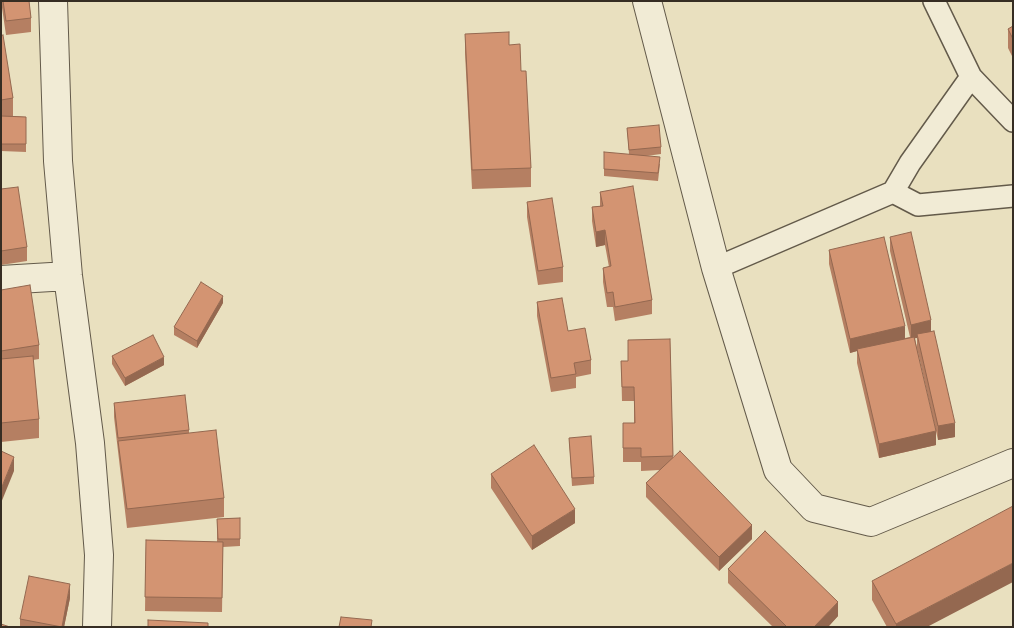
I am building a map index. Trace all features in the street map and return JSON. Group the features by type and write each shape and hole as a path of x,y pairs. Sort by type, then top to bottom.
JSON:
{"street":[{"path":"53,1 58,161 68,276 90,442 99,555 97,627"},
{"path":"648,1 716,268 778,470 814,508 871,522 1013,463"},
{"path":"1,280 68,276"}],"lane":[{"path":"934,1 971,77 1013,121"},
{"path":"716,268 893,192 910,163 971,77"},
{"path":"893,192 918,205 1013,196"}],"building":[{"path":"3,1 29,1 31,18 6,21"},
{"path":"1013,26 1013,39 1008,29"},
{"path":"509,32 509,45 520,44 521,71 526,71 531,168 472,170 465,34"},
{"path":"3,35 13,98 1,100 1,36"},
{"path":"1,116 26,117 26,144 1,144"},
{"path":"659,125 661,147 629,150 627,128"},
{"path":"604,152 660,157 658,173 604,169"},
{"path":"633,186 652,300 615,307 613,292 607,293 603,268 611,266 605,230 596,232 592,207 603,206 600,192"},
{"path":"18,187 27,247 1,251 1,189"},
{"path":"552,198 563,267 538,271 527,202"},
{"path":"911,232 931,320 911,325 890,237"},
{"path":"884,237 905,326 850,339 829,250"},
{"path":"201,282 223,296 197,341 174,327"},
{"path":"30,285 39,345 1,351 1,290"},
{"path":"562,298 568,331 585,328 591,360 574,363 576,374 551,378 537,302"},
{"path":"934,331 955,423 938,426 917,334"},
{"path":"153,335 164,357 125,378 112,356"},
{"path":"914,337 936,431 879,444 857,349"},
{"path":"670,339 673,456 641,457 641,448 623,448 623,423 635,423 634,387 622,387 621,361 628,361 628,340"},
{"path":"33,356 39,419 1,423 1,359"},
{"path":"185,395 189,430 118,438 114,403"},
{"path":"216,430 224,498 127,509 118,441"},
{"path":"591,436 594,477 572,478 569,438"},
{"path":"534,445 575,509 532,536 491,474"},
{"path":"1,451 14,457 1,489"},
{"path":"680,451 752,525 719,557 646,483"},
{"path":"1013,506 1013,563 896,624 872,581"},
{"path":"240,518 240,539 218,539 217,519"},
{"path":"765,531 838,602 814,627 787,627 728,569"},
{"path":"146,540 223,542 222,598 145,597"},
{"path":"29,576 70,584 62,627 20,619"},
{"path":"341,617 372,620 371,627 339,627"},
{"path":"148,620 208,623 208,627 148,627"}]}
